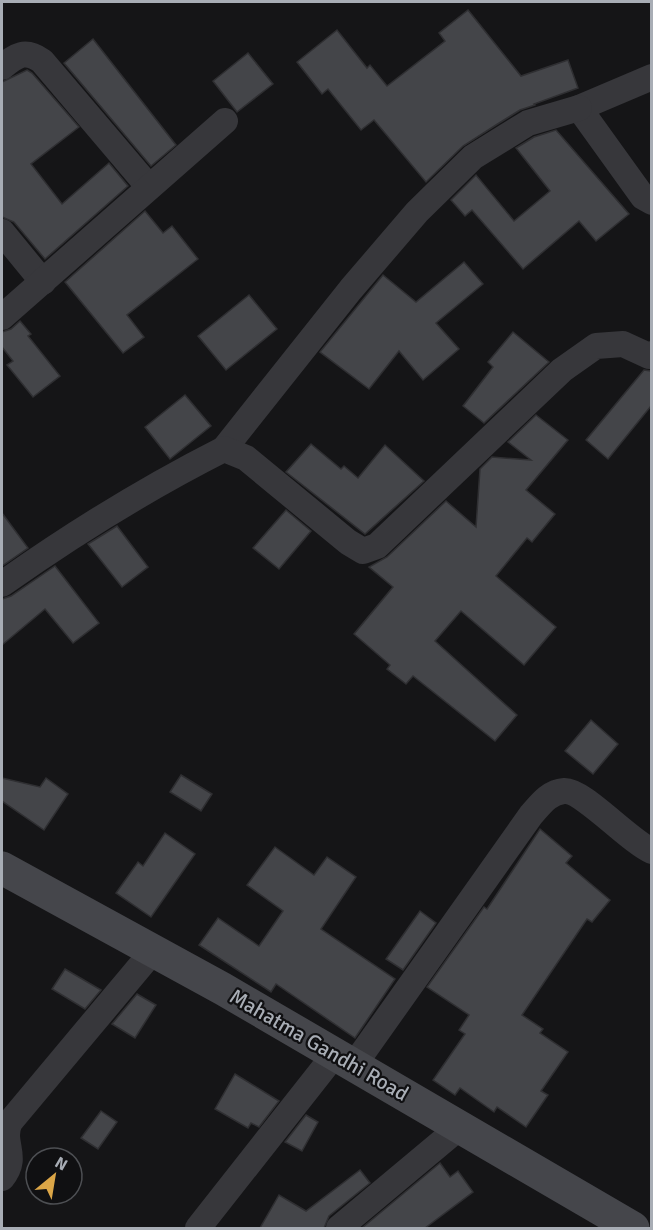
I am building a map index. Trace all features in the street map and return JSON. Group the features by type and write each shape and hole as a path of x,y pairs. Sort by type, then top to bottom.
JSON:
{"main road":[{"name":"Mahatma Gandhi Road","path":"2,868 461,1126 633,1228"}],"street":[{"path":"2,67 22,53 32,54 42,61 149,187"},
{"path":"2,584 76,531 141,492 224,449 351,289 417,212 473,157 528,123 579,108 651,77"},
{"path":"579,108 642,197 651,202"},
{"path":"2,316 44,282 225,121"},
{"path":"2,232 44,282"},
{"path":"224,449 246,458 348,542 363,551 377,546 562,370 596,346 622,344 649,356 651,354"},
{"path":"198,1228 345,1060 548,796 565,790 578,794 633,841 651,851"},
{"path":"2,1178 11,1163 6,1130 10,1122 153,951"},
{"path":"339,1228 461,1126"}],"building":[{"path":"468,10 521,76 568,60 578,88 520,110 463,146 426,182 374,120 361,130 328,89 322,94 297,62 337,30 367,68 370,65 387,86 445,41 439,33"},
{"path":"93,39 176,145 151,166 64,63"},
{"path":"248,53 273,84 237,112 213,81"},
{"path":"27,70 79,127 31,164 62,204 109,163 128,186 45,259 14,222 2,217 2,82"},
{"path":"556,130 629,214 596,241 579,221 523,269 472,210 465,216 451,200 476,175 514,221 550,191 516,148 534,137"},
{"path":"145,211 163,233 172,226 198,259 127,315 144,337 123,353 65,282"},
{"path":"464,262 483,284 436,323 459,349 423,380 399,351 369,389 320,352 383,275 416,302"},
{"path":"249,295 277,329 226,370 198,336"},
{"path":"20,321 31,334 28,336 60,376 33,397 7,365 13,361 2,347 2,332 11,329"},
{"path":"513,332 549,362 484,423 463,406 493,367 488,362"},
{"path":"644,370 651,371 651,406 608,459 586,440"},
{"path":"185,395 211,426 170,459 145,427"},
{"path":"536,415 568,440 526,490 555,514 532,542 527,538 496,576 556,627 524,665 461,611 435,641 517,715 495,741 413,676 406,684 387,669 390,665 354,634 393,587 369,567 387,557 446,501 476,527 480,469 492,457 531,460 508,442"},
{"path":"311,444 341,469 344,466 358,478 385,445 424,481 365,534 286,472"},
{"path":"286,510 311,531 279,569 253,548"},
{"path":"2,513 28,548 2,566"},
{"path":"117,526 148,567 122,587 88,544"},
{"path":"55,566 99,623 73,643 45,609 2,645 2,599 11,596"},
{"path":"591,720 618,744 593,774 565,751"},
{"path":"181,775 212,794 201,811 170,792"},
{"path":"2,778 40,787 46,778 68,794 44,830 2,801"},
{"path":"540,829 572,856 566,863 610,900 592,922 587,919 522,1015 543,1029 540,1033 568,1052 541,1091 548,1095 526,1127 497,1107 494,1112 460,1088 455,1095 433,1080 465,1034 459,1030 469,1015 427,987 484,907 487,909"},
{"path":"165,833 195,854 151,917 116,893 138,862 143,866"},
{"path":"275,847 314,875 327,857 356,877 321,929 395,979 355,1038 276,984 271,992 199,945 218,918 259,946 283,911 247,885"},
{"path":"420,911 436,923 403,970 386,959"},
{"path":"65,969 101,990 85,1009 52,989"},
{"path":"137,994 156,1005 135,1038 112,1024"},
{"path":"235,1074 279,1101 259,1127 251,1123 248,1128 215,1109"},
{"path":"101,1111 117,1122 98,1149 81,1138"},
{"path":"306,1115 318,1122 302,1151 285,1142"},
{"path":"440,1163 450,1177 458,1171 473,1192 425,1228 362,1228"},
{"path":"360,1170 370,1183 329,1216 324,1228 260,1228 279,1195 306,1211"}]}
